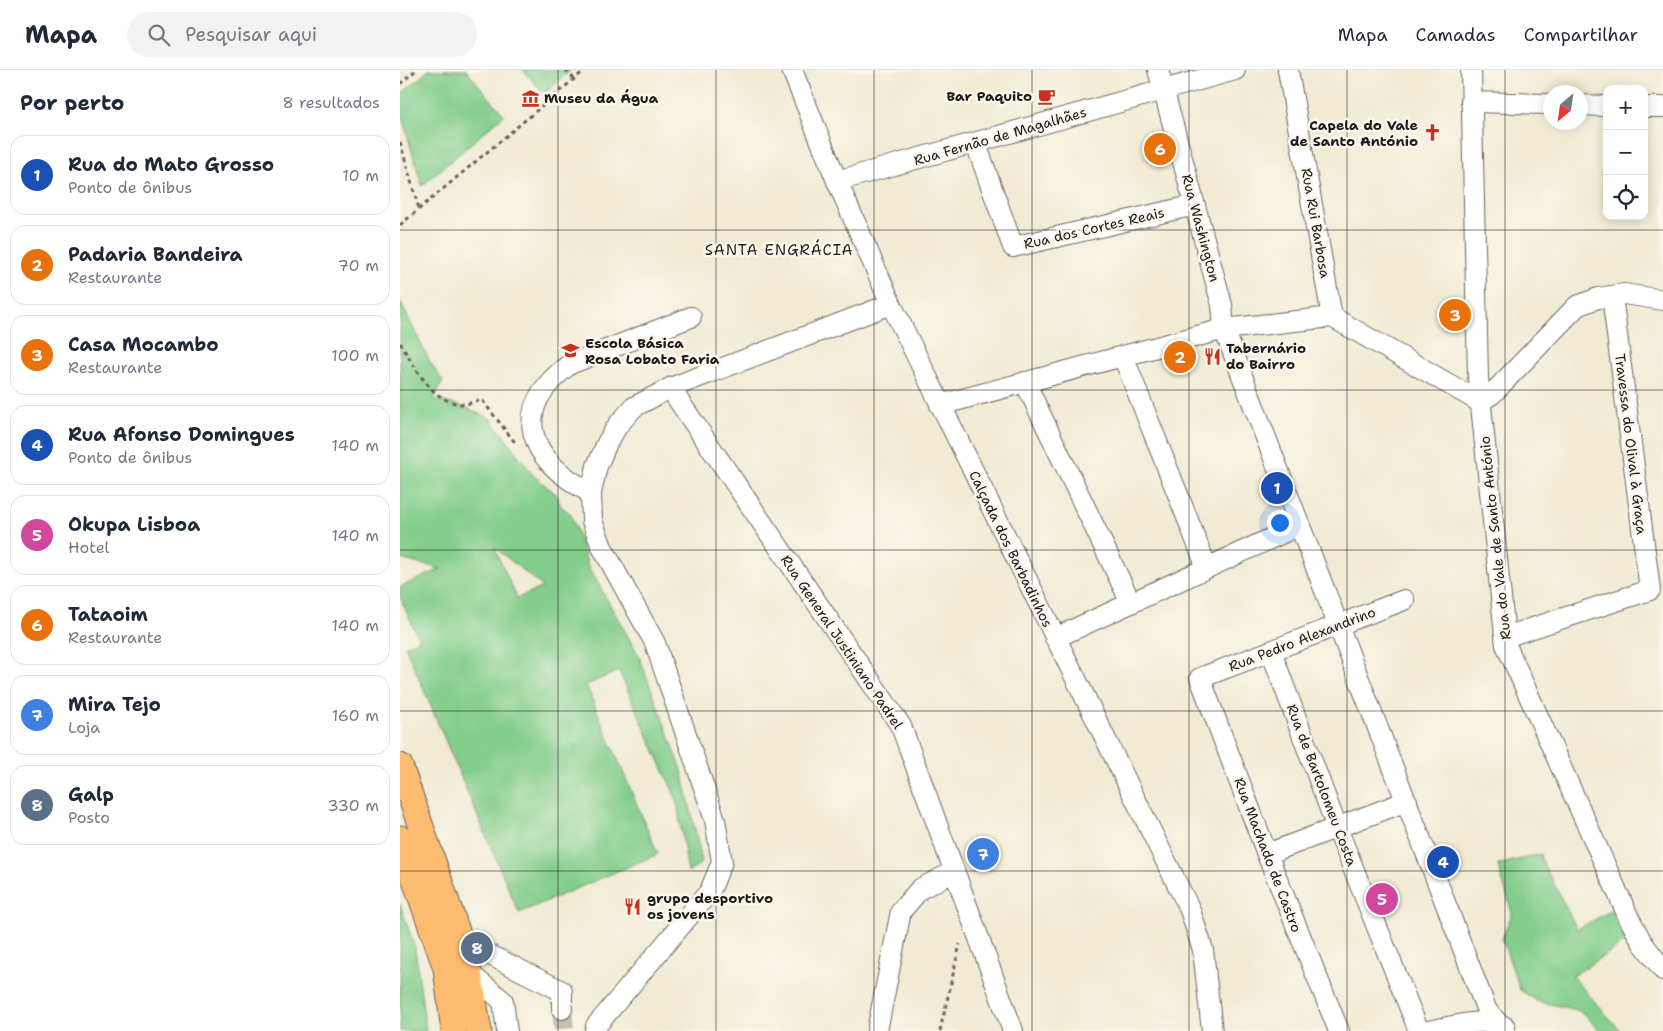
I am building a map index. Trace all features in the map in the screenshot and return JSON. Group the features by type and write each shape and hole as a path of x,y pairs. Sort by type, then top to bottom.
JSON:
{"main road":[{"path":"400,766 460,940 469,973 479,1031"},
{"path":"400,838 446,968 454,1031"}],"street":[{"name":"Calçada dos Barbadinhos","path":"792,70 836,180 891,304 1190,910 1203,950 1212,1031"},
{"name":"Rua Washington","path":"1158,70 1222,305 1224,329 1487,1011 1503,1028"},
{"name":"Rua Fernão de Magalhães","path":"836,180 976,144 1235,70"},
{"name":"Rua Rui Barbosa","path":"1288,70 1332,317"},
{"name":"Rua do Vale de Santo António","path":"1471,70 1476,345 1480,402 1505,637 1511,660 1629,918 1642,942 1663,970"},
{"path":"1472,102 1543,104"},
{"path":"1588,105 1603,106"},
{"path":"1648,106 1663,107"},
{"name":"Rua dos Cortes Reais","path":"976,144 1012,248 1195,205"},
{"path":"940,405 1224,329 1332,317 1480,402 1492,394 1577,306 1598,298 1624,294 1663,300"},
{"name":"Travessa do Olival à Graça","path":"1505,637 1650,590 1612,296"},
{"path":"595,1031 596,1026 710,891 722,862 715,820 655,643 602,547 592,521 591,493 597,466 607,442 618,425 634,407 670,388 891,304"},
{"path":"591,493 568,481 547,462 538,446 533,416 542,389 554,376 570,364 691,316"},
{"path":"1123,356 1207,568"},
{"path":"1024,382 1131,603"},
{"name":"Rua General Justiniano Padrel","path":"670,388 901,726 953,872 1014,1031"},
{"path":"1055,638 1300,525"},
{"name":"Rua Pedro Alexandrino","path":"1200,678 1404,600"},
{"name":"Rua de Bartolomeu Costa","path":"1270,651 1337,828 1419,1031"},
{"name":"Rua Machado de Castro","path":"1200,678 1267,854 1339,1031"},
{"path":"1267,854 1407,801"},
{"path":"877,1031 901,911 920,889 953,872"},
{"path":"460,940 562,991 562,1009"},
{"path":"469,973 503,1002 507,1031"},
{"path":"1427,1031 1479,1023 1503,1028"}],"path":[{"path":"400,84 416,70"},
{"path":"566,70 574,79"},
{"path":"400,225 585,70"},
{"path":"400,142 419,209"},
{"path":"400,343 428,387 445,400 463,404 482,400 518,447"},
{"path":"940,1031 968,911"}],"green space":[{"path":"429,70 466,70 504,115 422,186 400,110 400,95"},
{"path":"523,70 571,70 544,94"},
{"path":"400,301 430,362 443,381 434,399 467,408 491,419 534,476 556,494 561,506 571,514 588,566 638,654 682,770 702,862 688,873 676,798 619,671 586,685 658,854 519,913 405,646 419,640 400,597 400,587 441,569 400,559","holes":["494,547 543,587 517,598"]},
{"path":"1541,854 1540,857 1577,929 1611,911 1627,941 1572,976 1621,1031 1600,1031 1585,1015 1577,1010 1537,1001 1520,990 1502,939 1512,913 1498,865"},
{"path":"400,904 415,948 426,1031 400,1031"}],"tunnel":[{"path":"562,1009 564,1031"}],"place":[{"name":"Bar Paquito","path":"1046,96"},
{"name":"Museu da Água","path":"530,98"},
{"name":"Capela do Vale de Santo António","path":"1432,133"},
{"name":"Tataoim","path":"1160,149"},
{"name":"Casa Mocambo","path":"1455,315"},
{"name":"Escola Básica Rosa Lobato Faria","path":"571,351"},
{"name":"Tabernário do Bairro","path":"1212,356"},
{"name":"Padaria Bandeira","path":"1180,357"},
{"name":"Rua do Mato Grosso","path":"1277,488"},
{"name":"Mira Tejo","path":"983,854"},
{"name":"Rua Afonso Domingues","path":"1443,862"},
{"name":"Okupa Lisboa","path":"1382,899"},
{"name":"grupo desportivo os jovens","path":"633,906"},
{"name":"Galp","path":"477,948"}],"district":[{"name":"SANTA ENGRÁCIA","path":"779,250"}]}
